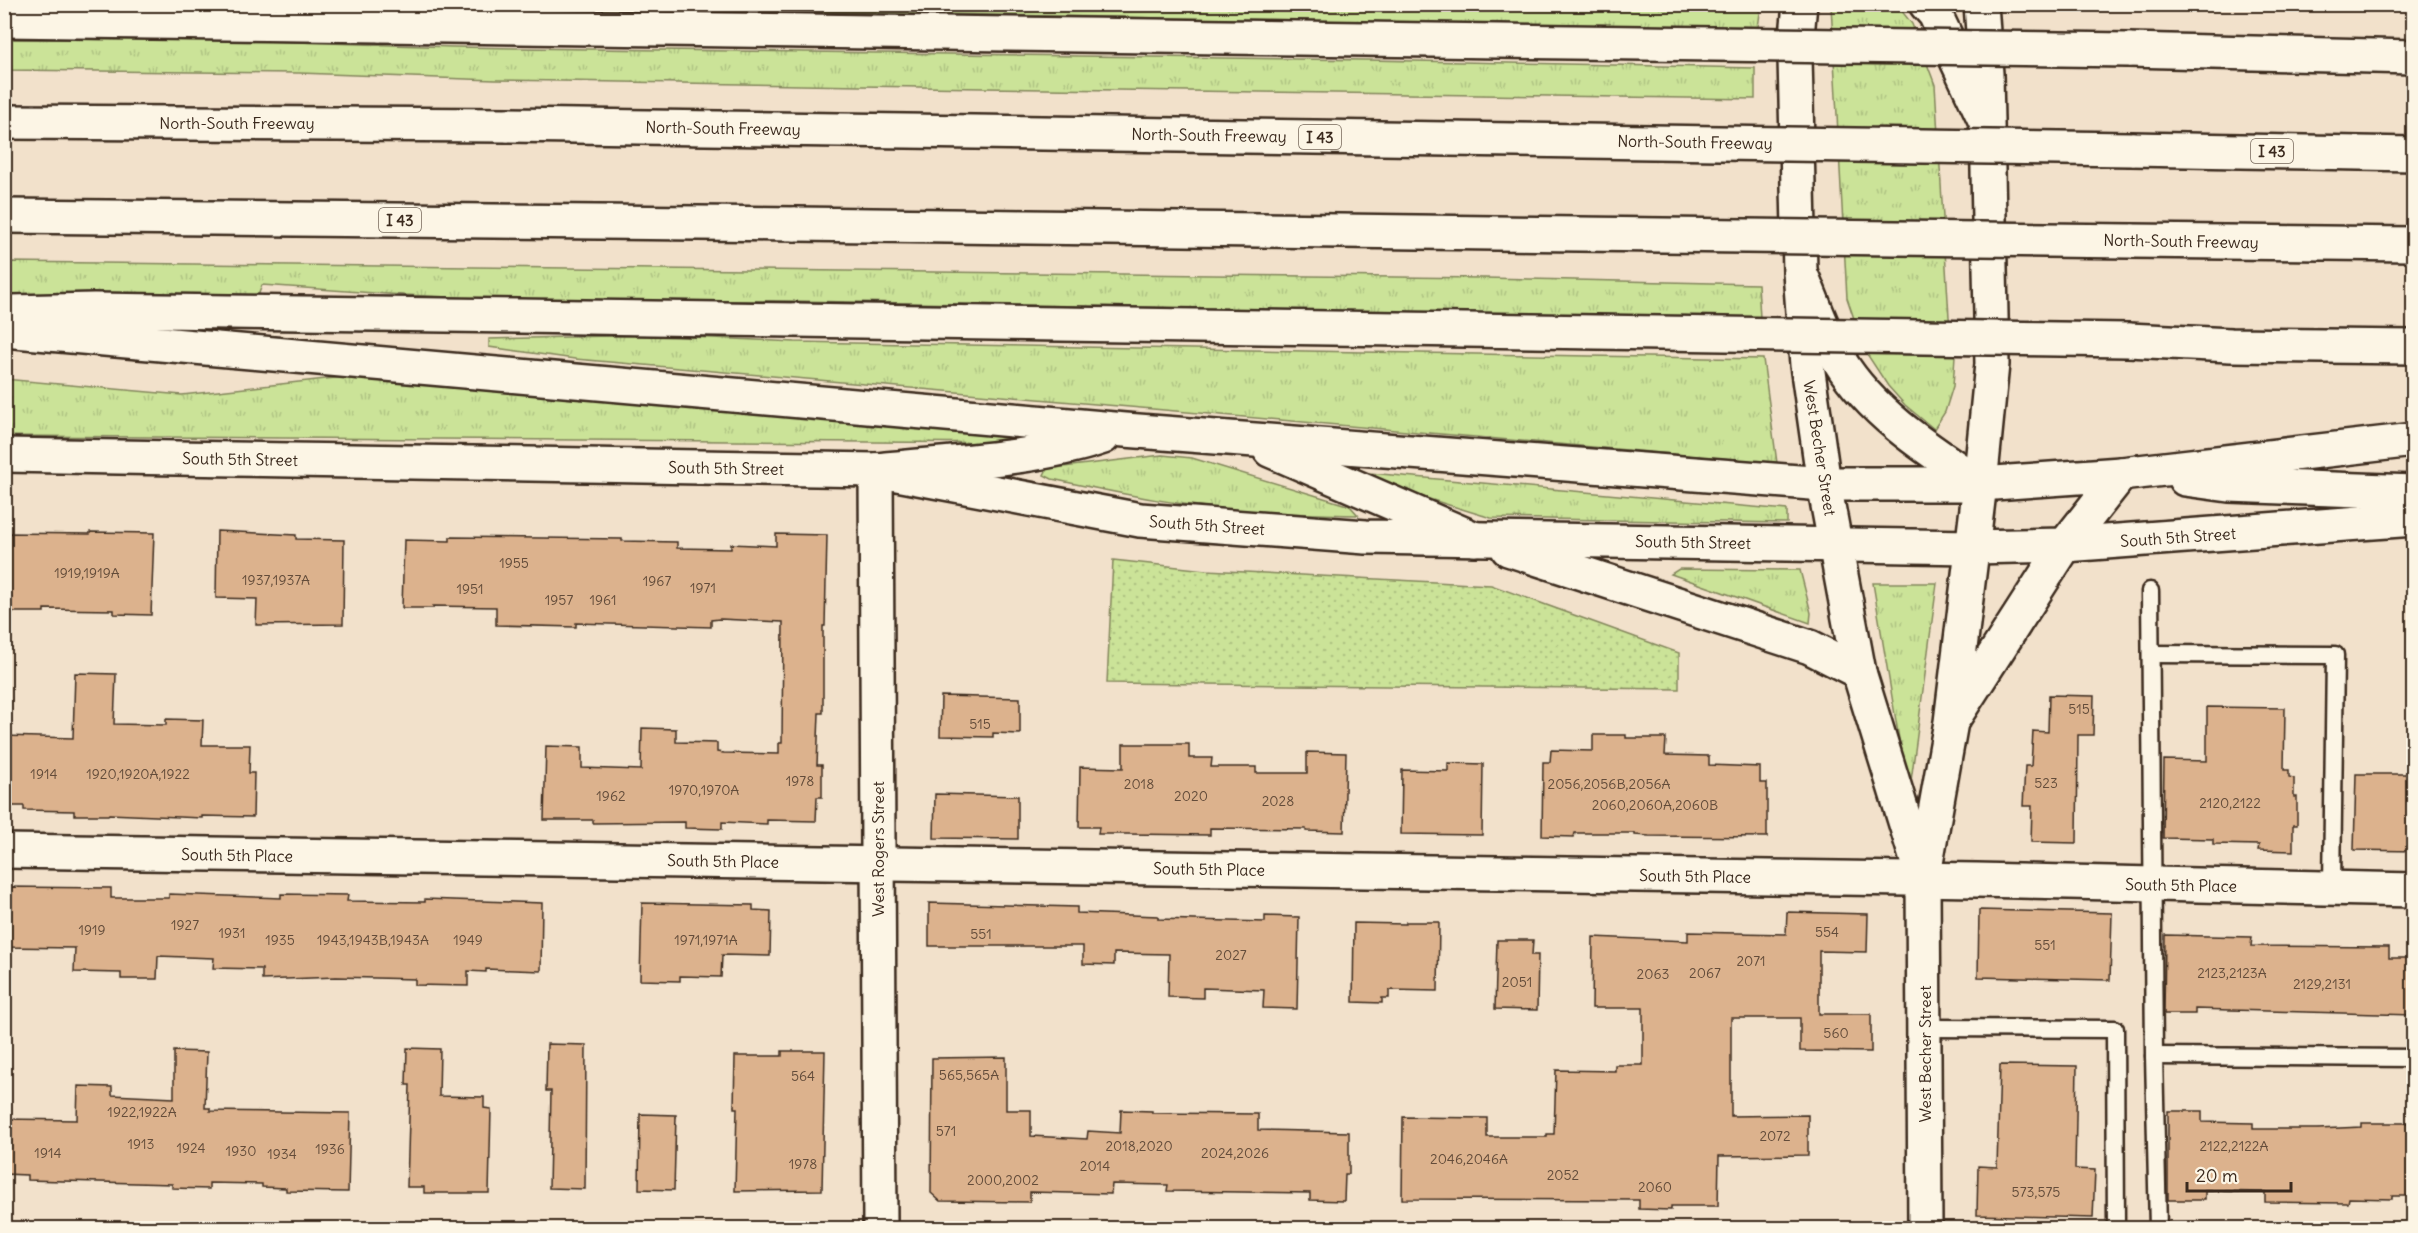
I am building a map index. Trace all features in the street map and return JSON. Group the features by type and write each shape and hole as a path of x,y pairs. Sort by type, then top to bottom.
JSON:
{"main road":[{"name":"West Becher Street","path":"1800,4 1795,57 1800,272 1807,365 1824,484 1859,672 1923,880"},
{"path":"1926,4 1935,14 1986,122"},
{"name":"West Becher Street","path":"1925,1228 1923,880 1951,722 1992,364 1981,4"},
{"path":"4,20 2128,50 2414,57"},
{"name":"North-South Freeway","path":"4,122 509,124 2414,154"},
{"name":"North-South Freeway","path":"4,216 2414,244"},
{"path":"1800,272 1839,360 1866,395 1927,449 1980,484"},
{"path":"4,312 94,310 795,320 2128,340 2231,345 2414,347"},
{"path":"4,330 1125,430 1824,484 1980,484 2128,473 2414,440"},
{"path":"876,470 1023,454 1085,443 1125,430"},
{"path":"1246,439 1475,539 1810,647 1859,672"},
{"name":"South 5th Street","path":"4,455 876,470 1140,520 1366,537 1972,547 2065,545 2414,519"},
{"name":"West Rogers Street","path":"876,470 880,1228"},
{"path":"2128,473 2229,485 2414,492"},
{"path":"1951,722 2065,545 2128,473"},
{"name":"South 5th Place","path":"4,851 1923,880 2414,890"}],"lane":[{"path":"2150,591 2154,1056 2158,1228"},
{"path":"2151,654 2335,655 2332,887"},
{"path":"1925,1028 2115,1029 2116,1228"},
{"path":"2154,1056 2414,1058"}],"green space":[{"path":"516,4 1761,5 1758,28 516,7"},
{"path":"1831,5 1897,5 1912,24 1935,85 1949,317 1955,356 1953,386 1945,412 1934,429 1905,405 1888,386 1865,351 1847,298"},
{"path":"5,39 229,40 455,47 1755,68 1755,99 495,80 299,73 5,70"},
{"path":"5,262 1484,278 1758,284 1760,318 795,301 515,300 262,285 258,296 5,295"},
{"path":"649,335 795,342 1763,359 1777,463 575,359 489,347 489,339"},
{"path":"362,375 1021,432 1024,443 5,436 4,379 182,395"},
{"path":"1162,455 1192,458 1350,506 1358,515 1273,513 1208,507 1104,490 1052,479 1044,475 1047,469"},
{"path":"1358,472 1787,510 1787,523 1491,518 1358,477"},
{"path":"1113,560 1206,570 1491,585 1679,653 1679,689 1107,683"},
{"path":"1679,569 1800,570 1811,613 1810,623 1671,574"},
{"path":"1873,583 1937,583 1911,781 1906,781"}],"building":[{"path":"217,531 296,535 296,539 344,540 343,624 256,625 257,599 216,598"},
{"path":"90,532 154,533 151,615 114,614 114,610 44,609 44,612 4,612 4,533 90,534"},
{"path":"776,534 827,535 825,626 823,626 823,713 819,713 817,765 822,765 822,797 817,797 816,821 767,820 767,824 722,822 722,829 685,828 685,822 593,823 593,820 544,820 546,746 582,747 582,768 641,770 642,728 676,729 676,742 717,743 717,752 779,754 779,743 782,743 783,622 720,619 711,620 711,627 576,623 576,627 496,625 496,607 402,608 404,540 450,541 450,537 622,539 622,541 677,542 677,548 731,549 731,544 776,546"},
{"path":"75,673 116,674 114,724 166,725 166,719 203,720 202,745 250,745 249,773 254,773 253,817 74,815 74,811 24,810 24,806 4,806 4,736 73,738"},
{"path":"2049,695 2094,696 2093,735 2078,735 2077,843 2031,842 2032,806 2023,806 2025,766 2031,766 2033,731 2048,732"},
{"path":"941,696 1020,698 1020,734 993,733 993,737 940,736"},
{"path":"2207,707 2285,708 2284,770 2289,770 2289,777 2294,778 2294,797 2297,797 2297,825 2293,825 2293,851 2258,850 2259,845 2213,844 2213,839 2163,838 2164,760 2207,761"},
{"path":"1593,735 1666,738 1665,755 1709,756 1709,765 1760,767 1760,783 1767,783 1767,837 1649,836 1635,835 1635,833 1575,833 1574,837 1542,836 1543,762 1550,762 1551,750 1593,751"},
{"path":"1123,744 1189,744 1189,758 1212,758 1211,767 1256,767 1256,773 1307,773 1307,752 1346,753 1344,832 1306,831 1306,829 1210,828 1210,835 1098,834 1099,827 1079,827 1080,767 1123,768"},
{"path":"1448,763 1483,764 1482,835 1401,834 1402,770 1448,771"},
{"path":"2356,774 2414,774 2414,851 2354,850"},
{"path":"935,794 1018,796 1018,839 934,838"},
{"path":"4,887 111,888 111,898 169,898 169,894 281,898 281,894 348,895 347,901 425,902 425,899 542,903 541,971 486,969 486,972 468,971 468,986 415,985 415,979 336,977 262,980 262,969 213,968 214,958 158,956 157,979 121,979 121,973 74,972 75,948 4,947"},
{"path":"642,903 753,905 753,910 771,911 770,956 722,955 721,977 680,976 680,981 640,980"},
{"path":"929,903 1077,907 1077,913 1158,916 1158,919 1265,922 1265,916 1299,917 1297,1009 1263,1008 1264,990 1203,988 1203,998 1168,997 1169,954 1114,953 1114,965 1083,964 1083,946 929,946"},
{"path":"1979,910 2112,913 2110,980 1978,977"},
{"path":"1787,912 1868,914 1867,952 1819,951 1819,1014 1871,1014 1871,1052 1800,1051 1800,1018 1731,1018 1731,1116 1808,1115 1808,1155 1719,1156 1718,1206 1671,1206 1671,1210 1639,1209 1639,1200 1402,1199 1403,1117 1487,1118 1487,1137 1547,1137 1547,1134 1554,1134 1556,1070 1615,1071 1615,1065 1643,1065 1643,1008 1592,1008 1593,937 1688,941 1688,932 1786,934"},
{"path":"1406,922 1439,922 1438,991 1389,990 1389,998 1382,998 1382,1003 1353,1002 1354,923 1406,924"},
{"path":"2165,935 2252,937 2251,946 2389,947 2389,958 2414,958 2414,1015 2195,1009 2195,1014 2164,1014"},
{"path":"1497,940 1533,940 1532,955 1538,955 1537,1010 1495,1009"},
{"path":"547,1044 586,1045 585,1189 549,1188 551,1091 546,1091"},
{"path":"407,1048 440,1049 439,1096 484,1097 484,1108 491,1109 489,1193 424,1193 424,1187 407,1187 410,1085 406,1085"},
{"path":"174,1051 207,1052 205,1108 210,1108 210,1111 350,1113 348,1192 286,1191 286,1188 262,1187 262,1184 209,1183 209,1189 172,1188 172,1184 27,1180 27,1175 4,1174 4,1119 77,1120 78,1086 112,1087 112,1095 174,1098"},
{"path":"782,1051 825,1051 822,1190 735,1191 737,1108 734,1108 735,1056 782,1056"},
{"path":"1006,1057 1006,1110 1031,1110 1031,1136 1087,1139 1088,1131 1120,1133 1121,1110 1152,1111 1152,1113 1258,1114 1258,1130 1349,1132 1349,1174 1345,1174 1344,1201 1310,1200 1310,1193 1167,1191 1168,1185 1112,1184 1111,1194 1030,1192 1030,1202 940,1201 931,1193 932,1058"},
{"path":"2000,1065 2077,1066 2075,1169 2095,1170 2093,1218 1977,1215 1978,1166 1997,1167"},
{"path":"2168,1111 2202,1111 2202,1122 2253,1123 2253,1129 2318,1129 2362,1127 2362,1123 2414,1123 2414,1196 2392,1196 2392,1199 2349,1198 2348,1203 2265,1202 2265,1192 2205,1191 2205,1200 2168,1200"},
{"path":"640,1114 676,1115 674,1190 639,1189"}]}
